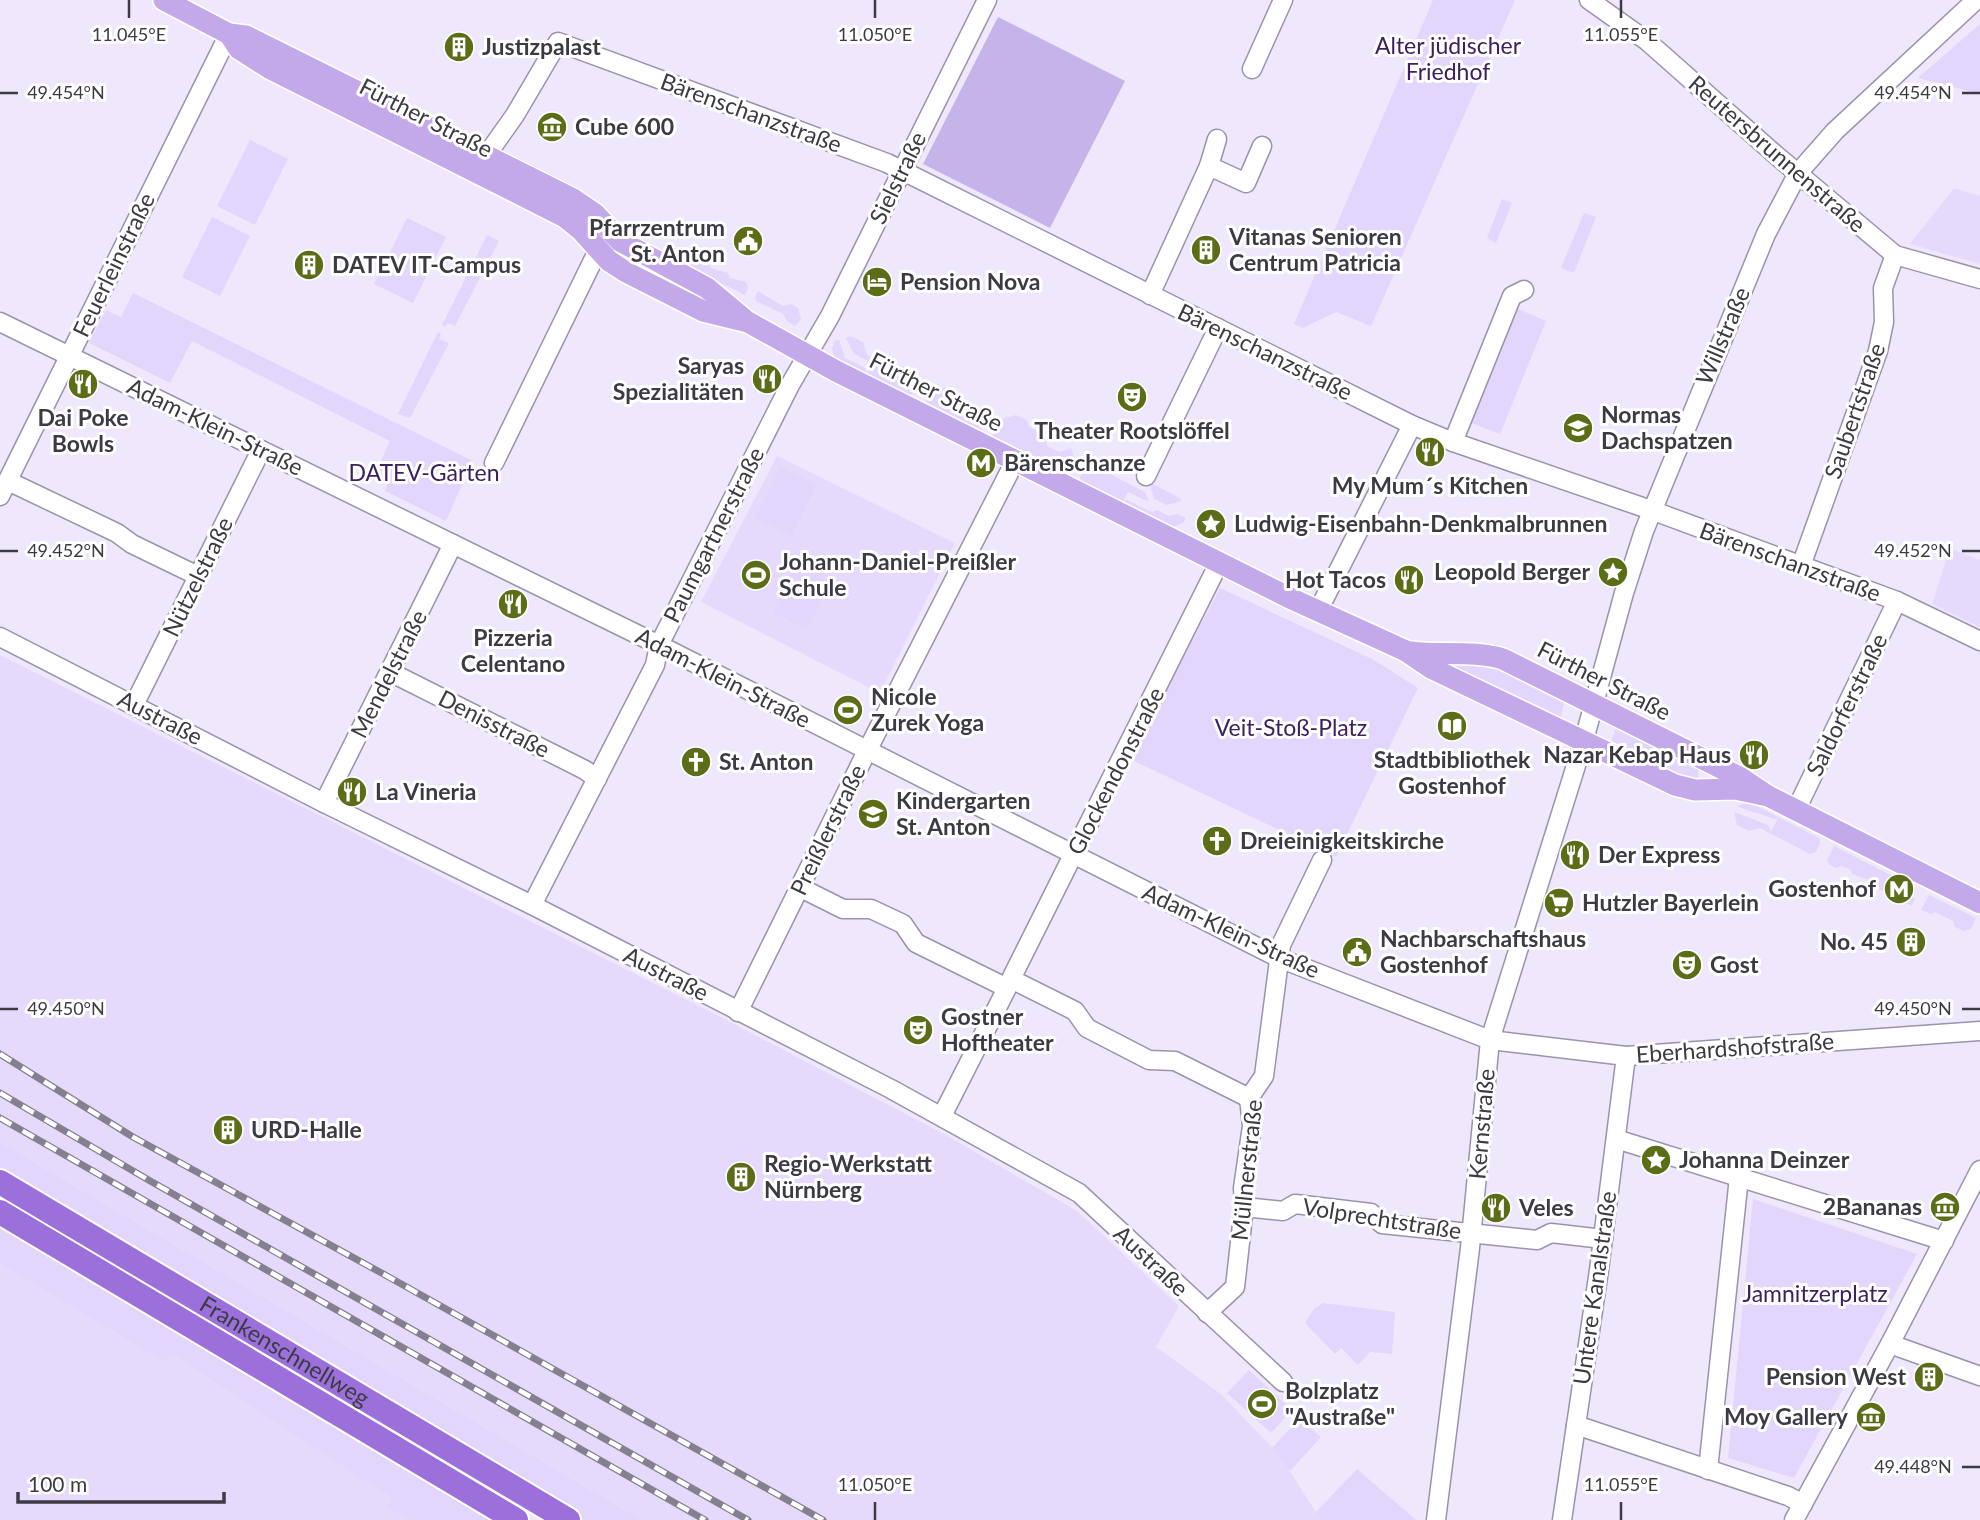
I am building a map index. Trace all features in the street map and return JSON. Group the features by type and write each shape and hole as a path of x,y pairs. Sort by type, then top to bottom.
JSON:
{"highway":[{"name":"Frankenschnellweg","path":"0,1182 568,1520"},
{"name":"Frankenschnellweg","path":"0,1212 516,1520"}],"main road":[{"name":"Fürther Straße","path":"164,0 229,34 246,36 582,204 620,241 707,288 748,322 807,355 1219,563 1406,651 1431,668 1675,785 1695,790 1728,789 1768,796"},
{"name":"Fürther Straße","path":"229,34 239,49 269,68 565,217 620,269 703,311 748,322"},
{"name":"Fürther Straße","path":"1406,651 1503,659 1741,778 1768,796 1980,903"},
{"path":"1478,690 1479,668 1489,656"},
{"path":"1695,790 1706,776 1702,759"}],"street":[{"name":"Sielstraße","path":"807,355 833,309 987,0"},
{"path":"1252,69 1283,0"},
{"name":"Reutersbrunnenstraße","path":"1589,0 1647,41 1895,255 1980,279"},
{"name":"Willstraße","path":"1584,740 1624,593 1651,510 1766,234 1798,173 1835,131 1976,0"},
{"name":"Feuerleinstraße","path":"4,488 229,34"},
{"name":"Bärenschanzstraße","path":"486,156 515,115 558,42 887,163 1412,425 1897,601 1980,641"},
{"path":"1150,295 1209,166 1217,139"},
{"path":"1209,166 1246,183 1262,146"},
{"path":"494,463 608,229"},
{"name":"Saubertstraße","path":"1801,566 1878,351 1884,322 1883,288 1895,255"},
{"path":"1453,442 1512,296 1524,290"},
{"name":"Adam-Klein-Straße","path":"0,322 659,645 1279,958 1490,1041"},
{"path":"1146,476 1218,328"},
{"name":"Paumgartnerstraße","path":"532,905 655,665 659,645 783,397 807,355"},
{"path":"1318,611 1412,425"},
{"name":"Nützelstraße","path":"134,705 261,450"},
{"name":"Preißlerstraße","path":"738,1012 1015,461"},
{"path":"4,488 117,533 132,544 198,576"},
{"name":"Mendelstraße","path":"324,803 453,544"},
{"name":"Glockendonstraße","path":"942,1116 1219,563"},
{"name":"Saldorferstraße","path":"1796,810 1897,601"},
{"name":"Austraße","path":"0,637 324,803 532,905 942,1116 1079,1193 1283,1382"},
{"name":"Denisstraße","path":"390,672 585,770 597,779"},
{"name":"Kernstraße","path":"1436,1520 1471,1233 1490,1041 1584,740"},
{"name":"Müllnerstraße","path":"1207,1313 1235,1287 1244,1207 1243,1188 1252,1126 1249,1098 1264,1076 1281,945 1322,860"},
{"path":"801,888 843,909 872,909 903,924 916,943 1076,1011 1087,1028 1149,1060 1175,1061 1249,1098"},
{"name":"Eberhardshofstraße","path":"1490,1041 1626,1056 1980,1031"},
{"name":"Untere Kanalstraße","path":"1562,1520 1603,1239 1626,1056"},
{"path":"1616,1139 1944,1241"},
{"path":"1576,1425 1788,1496 1798,1512 1890,1344 1980,1170"},
{"path":"1708,1470 1738,1177"},
{"name":"Volprechtstraße","path":"1244,1207 1283,1211 1295,1204 1370,1213 1382,1224 1537,1240 1551,1233 1603,1239"},
{"path":"1890,1344 1980,1376"}],"shaded area":[{"path":"998,17 1125,81 1050,228 923,164"},
{"path":"1954,188 1980,196 1980,264 1910,244"},
{"name":"Johann-Daniel-Preißler Schule","path":"777,456 955,543 880,693 701,602"},
{"path":"1950,548 1980,560 1980,627 1932,604"},
{"name":"Regio-Werkstatt Nürnberg","path":"0,655 713,1013 944,1134 1077,1211 1179,1306 1156,1347 1221,1394 1280,1456 1321,1520 642,1520 0,1142"},
{"path":"0,1264 164,1362 171,1352 391,1498 387,1508 409,1520 0,1520"}],"green space":[{"name":"Alter jüdischer Friedhof","path":"1433,0 1515,0 1371,326 1336,312 1303,328 1294,324"},
{"path":"1980,24 1980,94 1918,78"},
{"path":"250,140 288,159 255,225 217,206"},
{"path":"1502,199 1512,203 1496,243 1487,238"},
{"path":"1584,213 1596,217 1574,273 1561,268"},
{"path":"212,217 250,236 220,296 182,277"},
{"path":"407,218 446,237 413,303 374,284"},
{"path":"487,235 499,241 455,326 447,323 445,327 442,325"},
{"path":"675,254 696,264 704,261 709,263 711,268 728,273 730,278 746,282 748,288 745,295 675,260"},
{"path":"758,291 783,306 791,304 798,308 801,319 795,326 787,321 783,314 756,301"},
{"name":"DATEV-Gärten","path":"133,293 471,460 446,521 385,491 388,483 374,476 390,441 192,341 170,383 89,343 106,310 121,317"},
{"path":"1516,308 1546,321 1500,434 1469,422"},
{"path":"438,332 441,333 439,339 449,343 410,418 398,414"},
{"path":"850,336 863,342 867,355 880,361 887,358 895,368 902,366 916,373 920,384 916,393 909,395 835,358 832,349 835,341 839,340 845,358 865,368 867,373 872,363 854,354 846,338"},
{"path":"946,387 950,399 967,402 970,409 977,412 982,409 989,412 990,423 985,421 981,430 926,402 931,392"},
{"path":"1016,415 1027,420 1029,427 1045,435 1047,446 1060,452 1071,448 1075,460 1069,473 993,436 1002,419"},
{"path":"1090,460 1145,492 1149,502 1128,492 1123,501 1127,500 1152,512 1157,510 1169,516 1177,514 1186,518 1183,523 1173,527 1081,481 1080,477"},
{"path":"780,467 817,485 792,536 755,518"},
{"path":"1153,484 1181,501 1167,505 1154,499 1150,485"},
{"path":"798,561 833,578 807,630 773,612"},
{"name":"Veit-Stoß-Platz","path":"1220,588 1374,660 1418,688 1336,857 1130,759"},
{"path":"1489,662 1565,698 1560,721 1441,663"},
{"path":"1616,727 1698,766 1698,777 1689,783 1610,746"},
{"path":"1749,802 1819,838 1816,852 1810,854 1760,828 1749,831 1737,825 1734,812 1768,825 1771,832 1778,818 1773,819 1737,806"},
{"path":"1834,846 1916,888 1912,896 1915,899 1912,906 1879,889 1877,883 1852,874 1851,870 1842,866 1836,868 1829,864 1827,860"},
{"path":"1929,895 1976,918 1971,929 1964,931 1955,927 1953,921 1935,912 1931,914 1921,910"},
{"path":"0,1142 642,1520 583,1520 21,1183 0,1167"},
{"name":"Jamnitzerplatz","path":"1753,1199 1917,1254 1794,1478 1728,1458"},
{"path":"0,1226 500,1520 409,1520 387,1508 391,1498 171,1353 164,1362 0,1264"},
{"path":"1323,1303 1395,1312 1392,1354 1370,1352 1358,1365 1341,1348 1335,1354 1305,1323 1314,1309"},
{"name":"Bolzplatz \"Austraße\"","path":"1249,1370 1292,1410 1271,1433 1227,1393"},
{"path":"1299,1419 1321,1437 1290,1471 1272,1448"},
{"path":"1357,1469 1416,1520 1321,1520 1316,1512"}],"railway":[{"path":"0,1054 133,1137 823,1520"},
{"path":"0,1093 748,1520"},
{"path":"0,1118 705,1520"}],"place":[{"name":"Justizpalast","path":"459,47"},
{"name":"Cube 600","path":"552,127"},
{"name":"Pfarrzentrum St. Anton","path":"748,241"},
{"name":"Vitanas Senioren Centrum Patricia","path":"1206,250"},
{"name":"DATEV IT-Campus","path":"309,265"},
{"name":"Pension Nova","path":"877,282"},
{"name":"Saryas Spezialitäten","path":"767,379"},
{"name":"Dai Poke Bowls","path":"83,384"},
{"name":"Theater Rootslöffel","path":"1132,397"},
{"name":"Normas Dachspatzen","path":"1578,428"},
{"name":"My Mum´s Kitchen","path":"1430,452"},
{"name":"Bärenschanze","path":"981,463"},
{"name":"Ludwig-Eisenbahn-Denkmalbrunnen","path":"1211,524"},
{"name":"Leopold Berger","path":"1613,572"},
{"name":"Johann-Daniel-Preißler Schule","path":"756,575"},
{"name":"Hot Tacos","path":"1409,580"},
{"name":"Pizzeria Celentano","path":"513,604"},
{"name":"Nicole Zurek Yoga","path":"848,710"},
{"name":"Stadtbibliothek Gostenhof","path":"1452,726"},
{"name":"Nazar Kebap Haus","path":"1754,755"},
{"name":"St. Anton","path":"696,762"},
{"name":"La Vineria","path":"352,792"},
{"name":"Kindergarten St. Anton","path":"873,814"},
{"name":"Dreieinigkeitskirche","path":"1217,841"},
{"name":"Der Express","path":"1575,855"},
{"name":"Gostenhof","path":"1899,889"},
{"name":"Hutzler Bayerlein","path":"1559,903"},
{"name":"No. 45","path":"1911,942"},
{"name":"Nachbarschaftshaus Gostenhof","path":"1357,952"},
{"name":"Gost","path":"1687,965"},
{"name":"Gostner Hoftheater","path":"918,1030"},
{"name":"URD-Halle","path":"228,1130"},
{"name":"Johanna Deinzer","path":"1656,1160"},
{"name":"Regio-Werkstatt Nürnberg","path":"741,1177"},
{"name":"2Bananas","path":"1945,1207"},
{"name":"Veles","path":"1496,1208"},
{"name":"Pension West","path":"1929,1377"},
{"name":"Bolzplatz \"Austraße\"","path":"1262,1404"},
{"name":"Moy Gallery","path":"1871,1417"}]}
